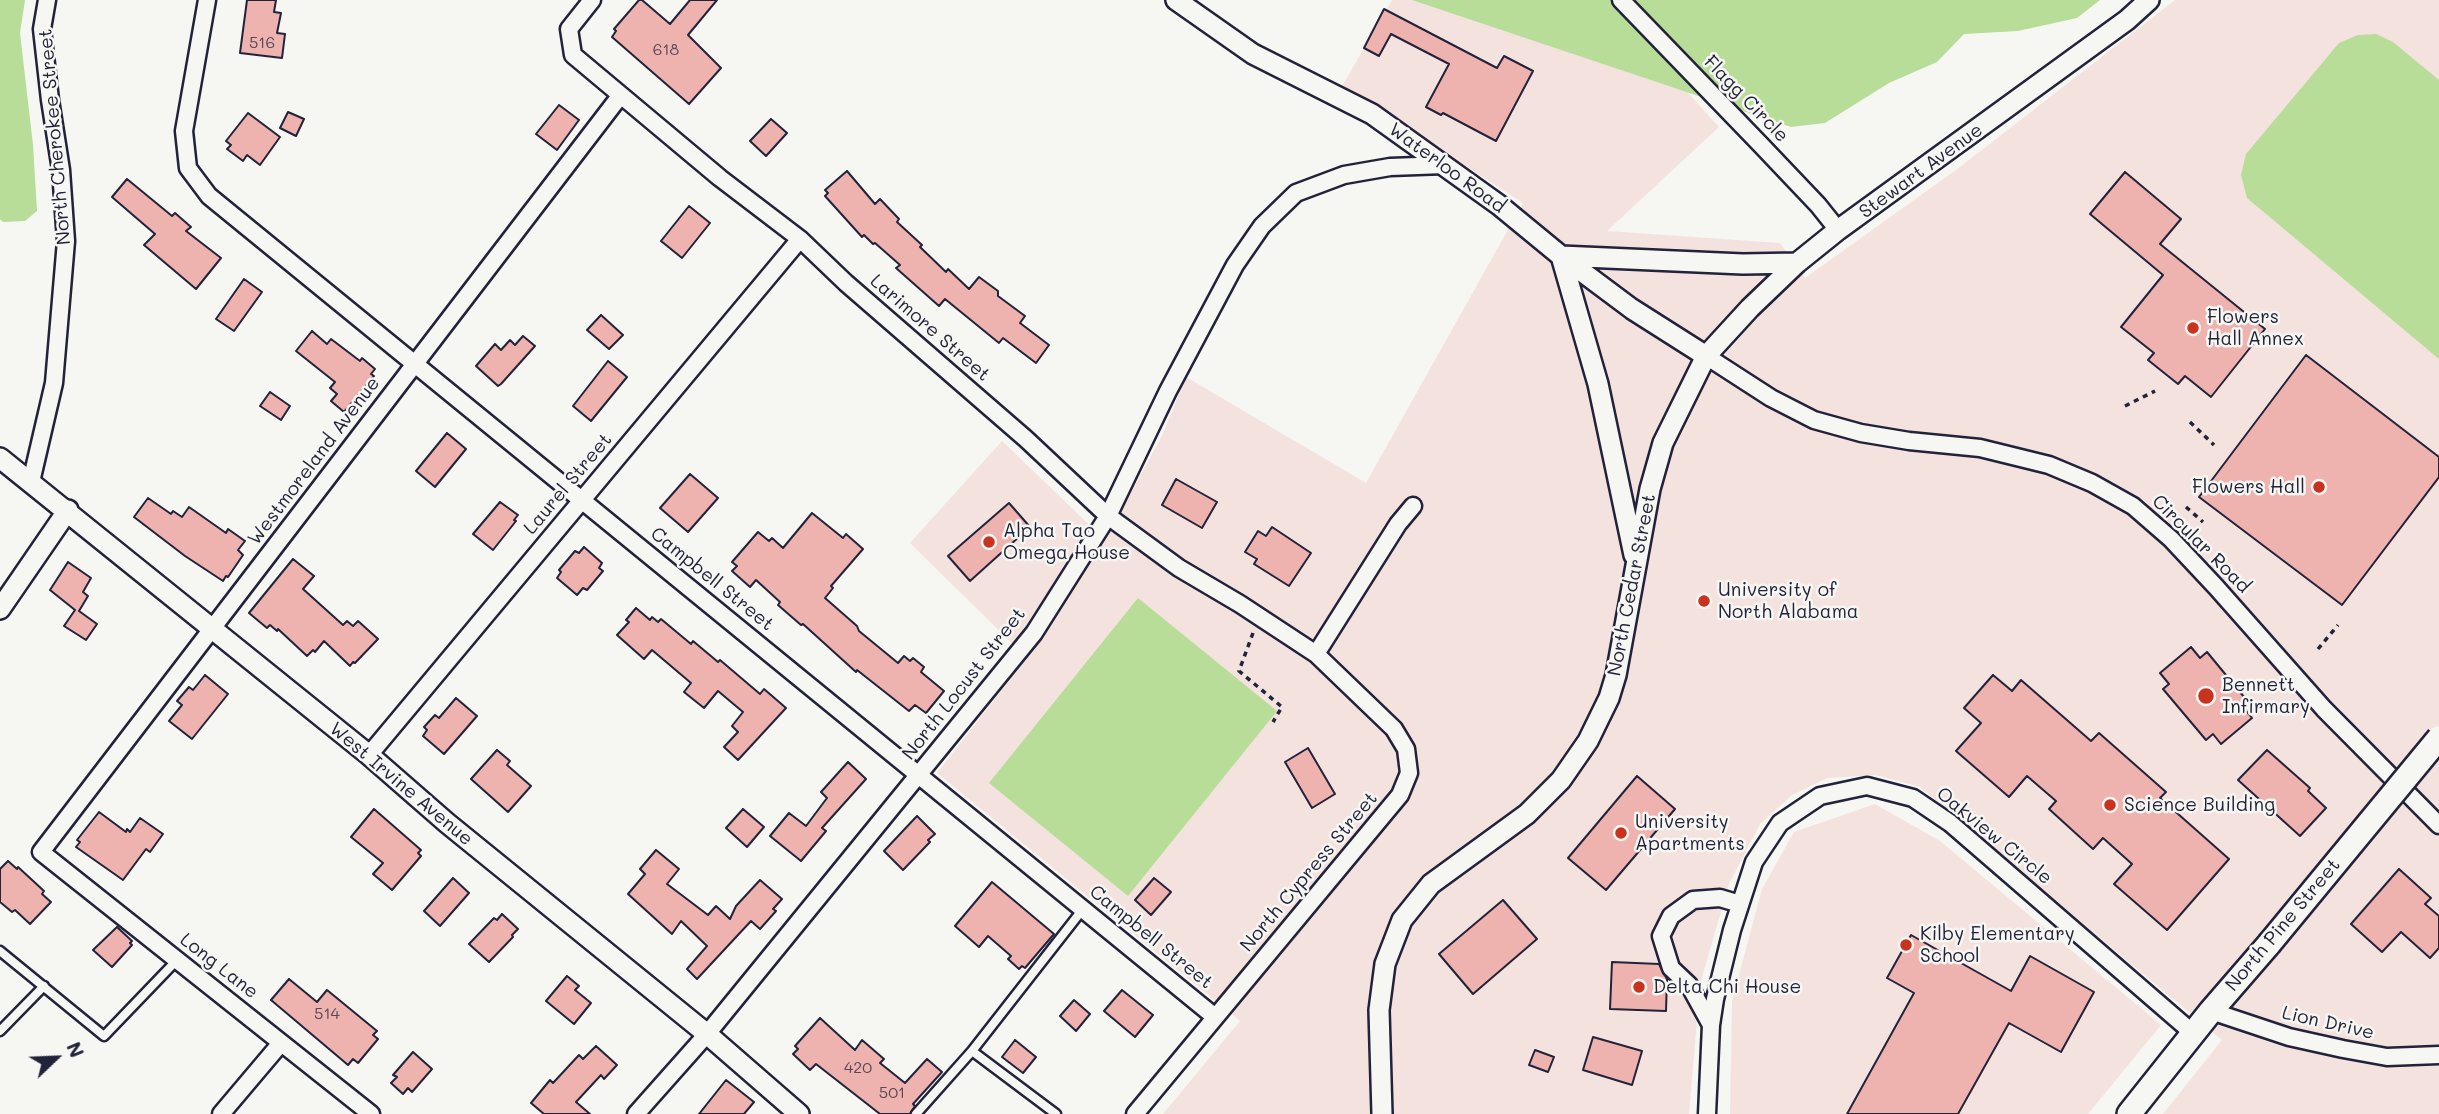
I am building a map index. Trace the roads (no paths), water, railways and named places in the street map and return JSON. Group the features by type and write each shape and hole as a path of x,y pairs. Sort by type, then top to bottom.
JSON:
{"main road":[{"name":"North Pine Street","path":"2129,1114 2439,738"}],"street":[{"name":"North Cherokee Street","path":"31,482 54,383 66,241 61,170 43,29 47,0"},
{"name":"Campbell Street","path":"207,0 184,131 188,168 209,196 1215,1017"},
{"name":"Waterloo Road","path":"1176,0 1252,54 1372,114 1499,205 1632,309 1706,356"},
{"name":"Flagg Circle","path":"1621,0 1771,155 1838,230"},
{"name":"Stewart Avenue","path":"1706,356 1750,308 1797,263 1838,230 2093,45 2149,0"},
{"name":"Larimore Street","path":"590,2 569,29 573,55 720,178 800,239 846,283 1026,439 1108,516 1180,568 1316,654"},
{"name":"Westmoreland Avenue","path":"41,852 620,96"},
{"name":"North Locust Street","path":"636,1114 707,1034 1034,633 1108,516 1174,379 1235,265 1262,226 1296,193 1344,175 1390,167 1445,165"},
{"name":"Laurel Street","path":"369,755 800,239"},
{"path":"1636,564 1598,384 1561,256 1743,264 1797,263"},
{"name":"North Cedar Street","path":"1382,1114 1379,1010 1385,964 1402,920 1432,884 1527,814 1561,780 1588,741 1609,698 1616,675 1650,489 1663,443 1706,356"},
{"name":"Circular Road","path":"1706,356 1771,398 1814,420 1861,433 1980,448 2049,465 2092,483 2133,506 2171,539 2324,709 2439,824"},
{"name":"West Irvine Avenue","path":"0,458 68,510 369,755 447,823 707,1034 799,1114"},
{"path":"1316,654 1398,524 1413,506"},
{"path":"0,609 68,510"},
{"name":"North Cypress Street","path":"1135,1114 1400,795 1409,773 1406,749 1394,729 1316,654"},
{"name":"Oakview Circle","path":"1707,1114 1711,1025 1720,976 1754,862 1780,823 1820,796 1867,786 1913,798 1950,823 2194,1034"},
{"name":"Long Lane","path":"41,852 371,1114"},
{"path":"1711,1025 1689,985 1671,968 1661,936 1671,916 1693,900 1720,898 1740,904"},
{"name":"Lion Drive","path":"2211,1012 2289,1037 2343,1049 2387,1057 2439,1055"},
{"path":"221,1114 281,1043"}],"lane":[{"path":"916,1114 972,1051 1083,909"},
{"path":"0,951 104,1037 177,960"},
{"path":"0,1031 44,986"},
{"path":"972,1051 1056,1114"}],"place":[{"name":"Flowers Hall Annex","path":"2193,328"},
{"name":"Flowers Hall","path":"2319,487"},
{"name":"Alpha Tao Omega House","path":"989,542"},
{"name":"University of North Alabama","path":"1704,601"},
{"name":"Bennett Infirmary","path":"2206,696"},
{"name":"Science Building","path":"2110,805"},
{"name":"University Apartments","path":"1621,833"},
{"name":"Kilby Elementary School","path":"1906,945"},
{"name":"Delta Chi House","path":"1639,987"}]}
